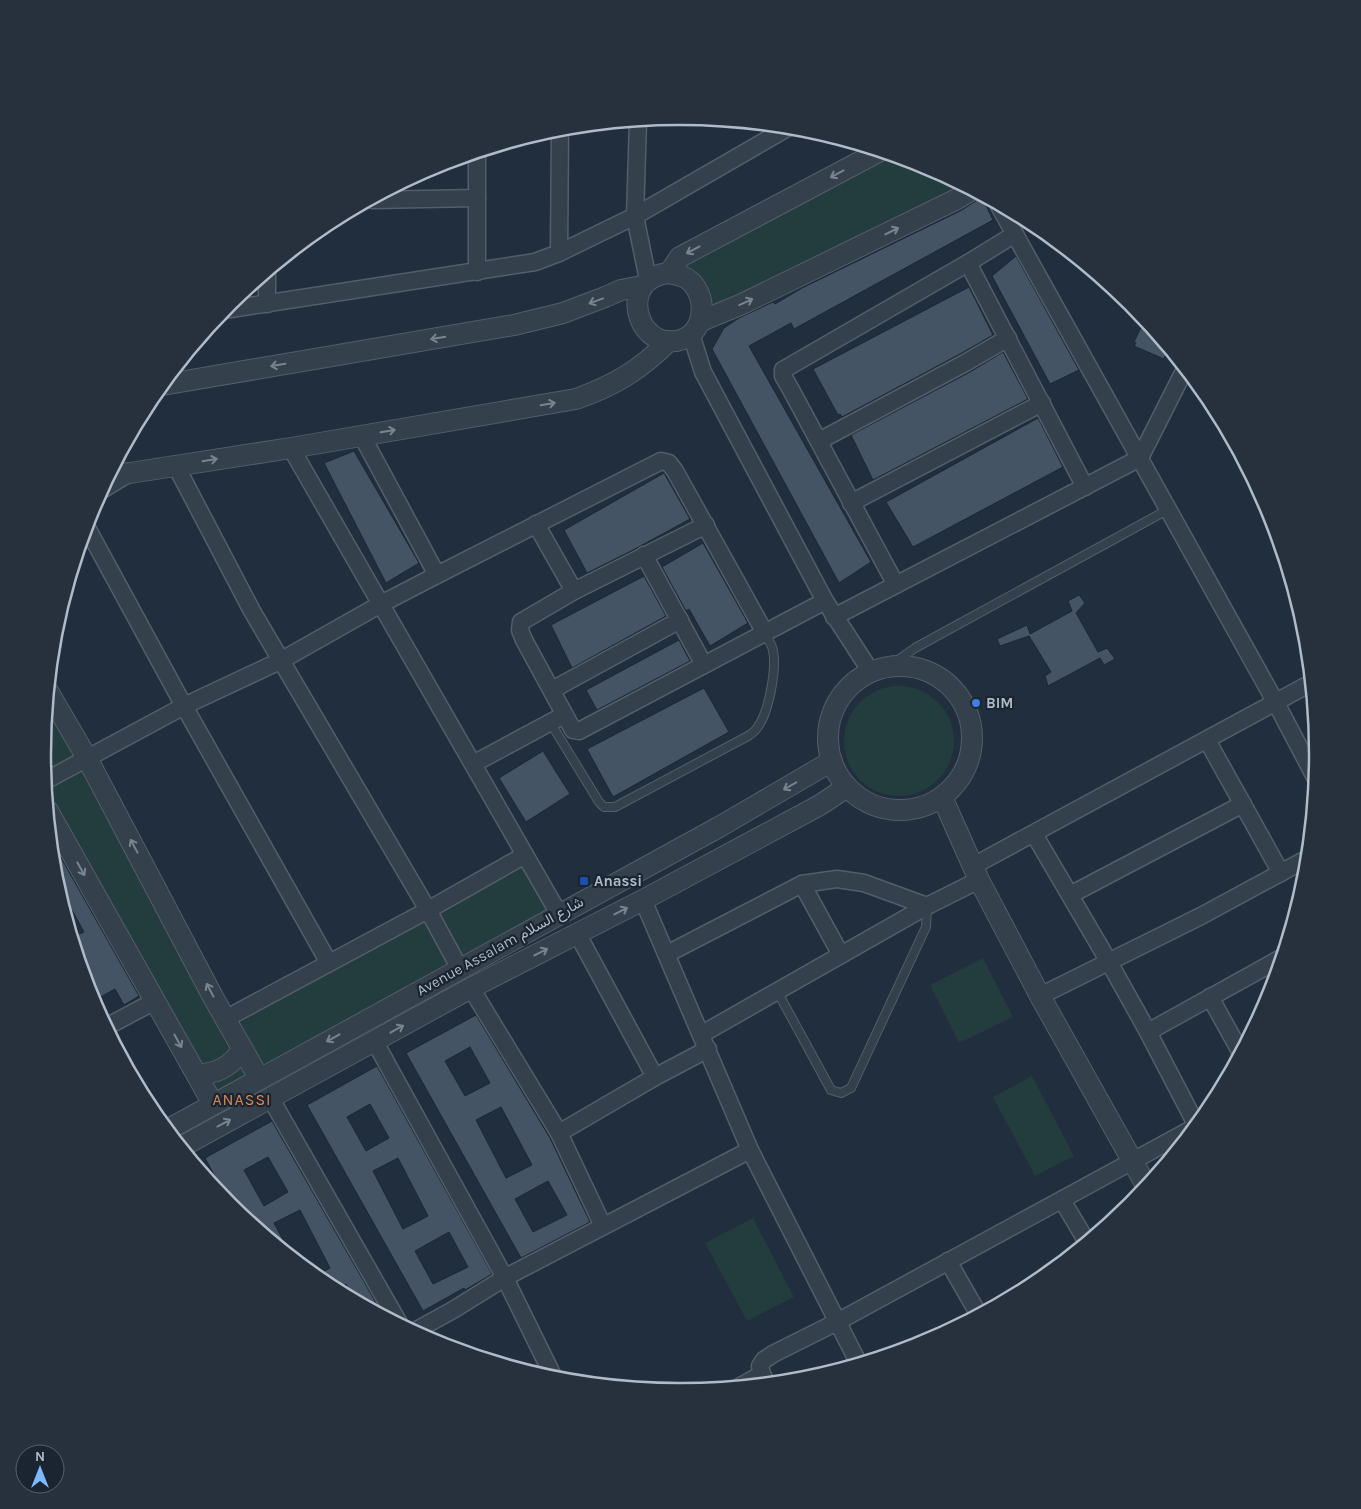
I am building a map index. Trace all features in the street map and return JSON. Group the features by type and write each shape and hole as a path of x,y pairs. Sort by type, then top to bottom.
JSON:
{"street":[{"path":"638,127 636,216 643,255 655,278"},
{"path":"238,308 528,264 559,253 636,216 771,132"},
{"path":"559,253 560,137"},
{"path":"172,383 514,325 563,313 655,278 679,275 690,280 697,290 703,310 684,334 657,338 642,325 638,307 638,296 655,278 680,257 871,156"},
{"path":"477,159 477,272"},
{"path":"120,474 292,448 576,399 608,386 633,372 684,334 966,194"},
{"path":"384,200 477,198"},
{"path":"1005,216 1169,509 1309,766"},
{"path":"896,585 783,376 783,370 1015,234"},
{"path":"968,263 1085,487"},
{"path":"267,280 267,304"},
{"path":"684,334 834,617 880,669"},
{"path":"818,441 1008,338"},
{"path":"834,617 1140,458 1182,374"},
{"path":"851,503 1042,403"},
{"path":"362,436 436,576"},
{"path":"292,448 560,914"},
{"path":"52,776 184,706 282,660 381,604 661,462 669,463 675,471 765,633"},
{"path":"176,466 252,611 428,910 460,969"},
{"path":"536,524 574,591"},
{"path":"706,525 574,591 521,622 520,630 524,640 552,690 557,718 573,730 579,731 825,601"},
{"path":"91,535 184,706 329,963"},
{"path":"644,555 704,665"},
{"path":"552,690 680,620"},
{"path":"916,668 941,678 961,698 972,723 972,751 962,777 942,797 919,808 893,810 868,802 847,787 832,761 828,739 831,718 840,698 854,683 880,669 916,668"},
{"path":"559,1133 656,1077 777,991 926,906 1034,834 1305,687"},
{"path":"54,703 88,758 225,1019 259,1078"},
{"path":"473,764 557,718"},
{"path":"1207,740 1281,873"},
{"name":"Avenue Assalam شارع السلام","path":"173,1127 719,827 832,761"},
{"name":"Avenue Assalam شارع السلام","path":"186,1144 471,988 643,900 820,805 847,787"},
{"path":"942,797 976,873 1040,996 1143,1180"},
{"path":"1070,895 1242,804"},
{"path":"56,825 213,1104"},
{"path":"1034,834 1109,962 1193,1119"},
{"path":"225,1019 526,855"},
{"path":"1040,996 1201,916 1300,862"},
{"path":"667,954 802,884 837,879 864,883 926,906"},
{"path":"802,884 841,954"},
{"path":"643,900 750,1150 856,1358"},
{"path":"577,933 656,1077"},
{"path":"1148,1032 1274,962"},
{"path":"471,988 559,1133 603,1226"},
{"path":"1210,997 1237,1047"},
{"path":"112,1024 155,1001"},
{"path":"374,1042 505,1278 550,1370"},
{"path":"197,1075 210,1074 223,1068 234,1061 242,1050"},
{"path":"271,1099 394,1315"},
{"path":"765,1378 760,1366 764,1360 1183,1134"},
{"path":"422,1328 505,1278 750,1150"},
{"path":"1062,1200 1084,1237"},
{"path":"948,1262 976,1310"}],"lane":[{"path":"880,669 1169,509"},
{"path":"557,718 599,802 604,807 615,807 748,736 757,729 763,718 775,665 772,648 765,633"},
{"path":"777,991 831,1090 842,1093 851,1088 926,927 926,906"}],"green space":[{"path":"882,159 954,188 710,310 683,267"},
{"path":"899,686 920,690 938,702 950,720 954,741 950,762 938,780 920,792 899,796 878,792 860,780 848,762 844,741 848,720 860,702 878,690"},
{"path":"53,711 225,1019 525,855 559,914 213,1104 55,819 51,754"},
{"path":"983,958 1013,1017 959,1043 930,985"},
{"path":"1032,1076 1074,1156 1035,1176 993,1097"},
{"path":"753,1218 794,1297 747,1321 705,1243"}],"building":[{"path":"977,200 986,205 993,220 794,329 791,323 749,346 871,562 839,583 712,349 724,328 739,318 773,302 775,304 802,288 962,210"},
{"path":"1016,256 1079,370 1050,384 992,276"},
{"path":"969,287 993,335 842,417 840,414 838,415 813,369"},
{"path":"1141,327 1169,358 1165,356 1164,359 1134,346 1136,343 1134,342"},
{"path":"1003,352 1028,399 873,480 851,435 970,372"},
{"path":"1038,418 1063,467 913,547 886,502"},
{"path":"354,451 419,563 386,583 324,463"},
{"path":"664,473 690,519 587,573 564,530"},
{"path":"703,543 748,623 710,646 689,609 686,611 662,567"},
{"path":"644,576 666,616 572,668 551,625"},
{"path":"1079,595 1085,603 1076,613 1098,652 1107,648 1115,659 1104,665 1100,658 1048,686 1045,676 1051,672 1029,636 1000,646 997,639 1027,625 1030,634 1072,611 1068,601"},
{"path":"679,640 690,661 597,710 586,690"},
{"path":"704,688 729,732 613,797 587,749"},
{"path":"543,751 570,794 526,822 499,778"},
{"path":"60,856 139,996 124,1005 115,989 100,997 78,934 84,932 71,908"},
{"path":"476,1015 550,1138 590,1222 521,1258 406,1053","holes":["470,1047 490,1083 465,1096 445,1061","501,1107 532,1165 506,1178 476,1120","548,1181 567,1215 533,1232 515,1199"]},
{"path":"377,1066 492,1274 423,1311 307,1105","holes":["370,1104 389,1138 366,1151 347,1117","398,1158 428,1216 403,1229 373,1171","449,1232 468,1267 433,1284 415,1251"]},
{"path":"272,1121 378,1305 348,1288 346,1284 343,1285 322,1272 330,1268 300,1210 274,1223 285,1244 266,1228 216,1179 205,1158","holes":["268,1157 288,1192 264,1206 244,1170"]}],"place":[{"name":"BIM","path":"976,703"},
{"name":"Anassi","path":"584,881"}],"district":[{"name":"ANASSI","path":"242,1099"}]}
